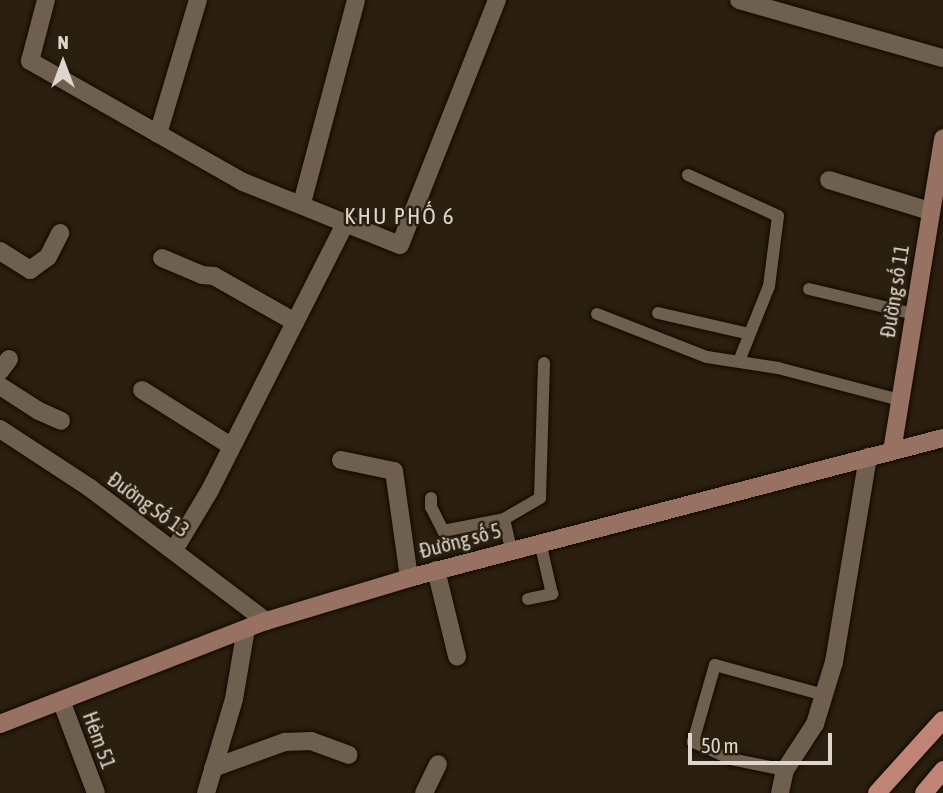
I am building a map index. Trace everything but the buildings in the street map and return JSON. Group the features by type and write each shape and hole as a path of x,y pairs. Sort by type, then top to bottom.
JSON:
{"main road":[{"name":"Đường số 11","path":"892,451 943,138"},
{"name":"Đường số 5","path":"0,724 62,703 266,621 436,570 943,438"},
{"path":"877,793 943,720"},
{"path":"924,793 942,774"}],"street":[{"path":"46,0 30,61 243,182 302,203 400,245 497,0"},
{"path":"158,134 198,0"},
{"path":"302,203 356,0"},
{"path":"739,0 943,58"},
{"path":"829,180 930,211"},
{"path":"174,550 210,490 346,222"},
{"path":"0,251 30,270 48,257 60,233"},
{"path":"162,258 201,275 214,276 295,322"},
{"path":"0,386 39,411 61,421"},
{"path":"142,390 231,446"},
{"name":"Đường Số 13","path":"0,429 90,488 266,621"},
{"path":"780,793 785,770 815,724 834,662 868,457"},
{"path":"341,460 394,471 409,578"},
{"path":"436,570 457,656"},
{"path":"206,793 234,699 246,629"},
{"name":"Hẻm 51","path":"62,703 96,793"},
{"path":"214,768 285,742 311,741 349,755"},
{"path":"424,793 438,764"}],"lane":[{"path":"688,175 778,216 769,286 739,361"},
{"path":"809,289 914,314"},
{"path":"658,313 750,334"},
{"path":"597,314 707,356 778,368 900,400"},
{"path":"431,499 431,507 443,531 504,519 540,498 544,363"},
{"path":"504,519 511,551"},
{"path":"528,599 552,594 540,542"},
{"path":"785,770 748,760 731,759 693,742 715,665 824,695"}],"district":[{"name":"KHU PHỐ 6","path":"400,216"}]}
